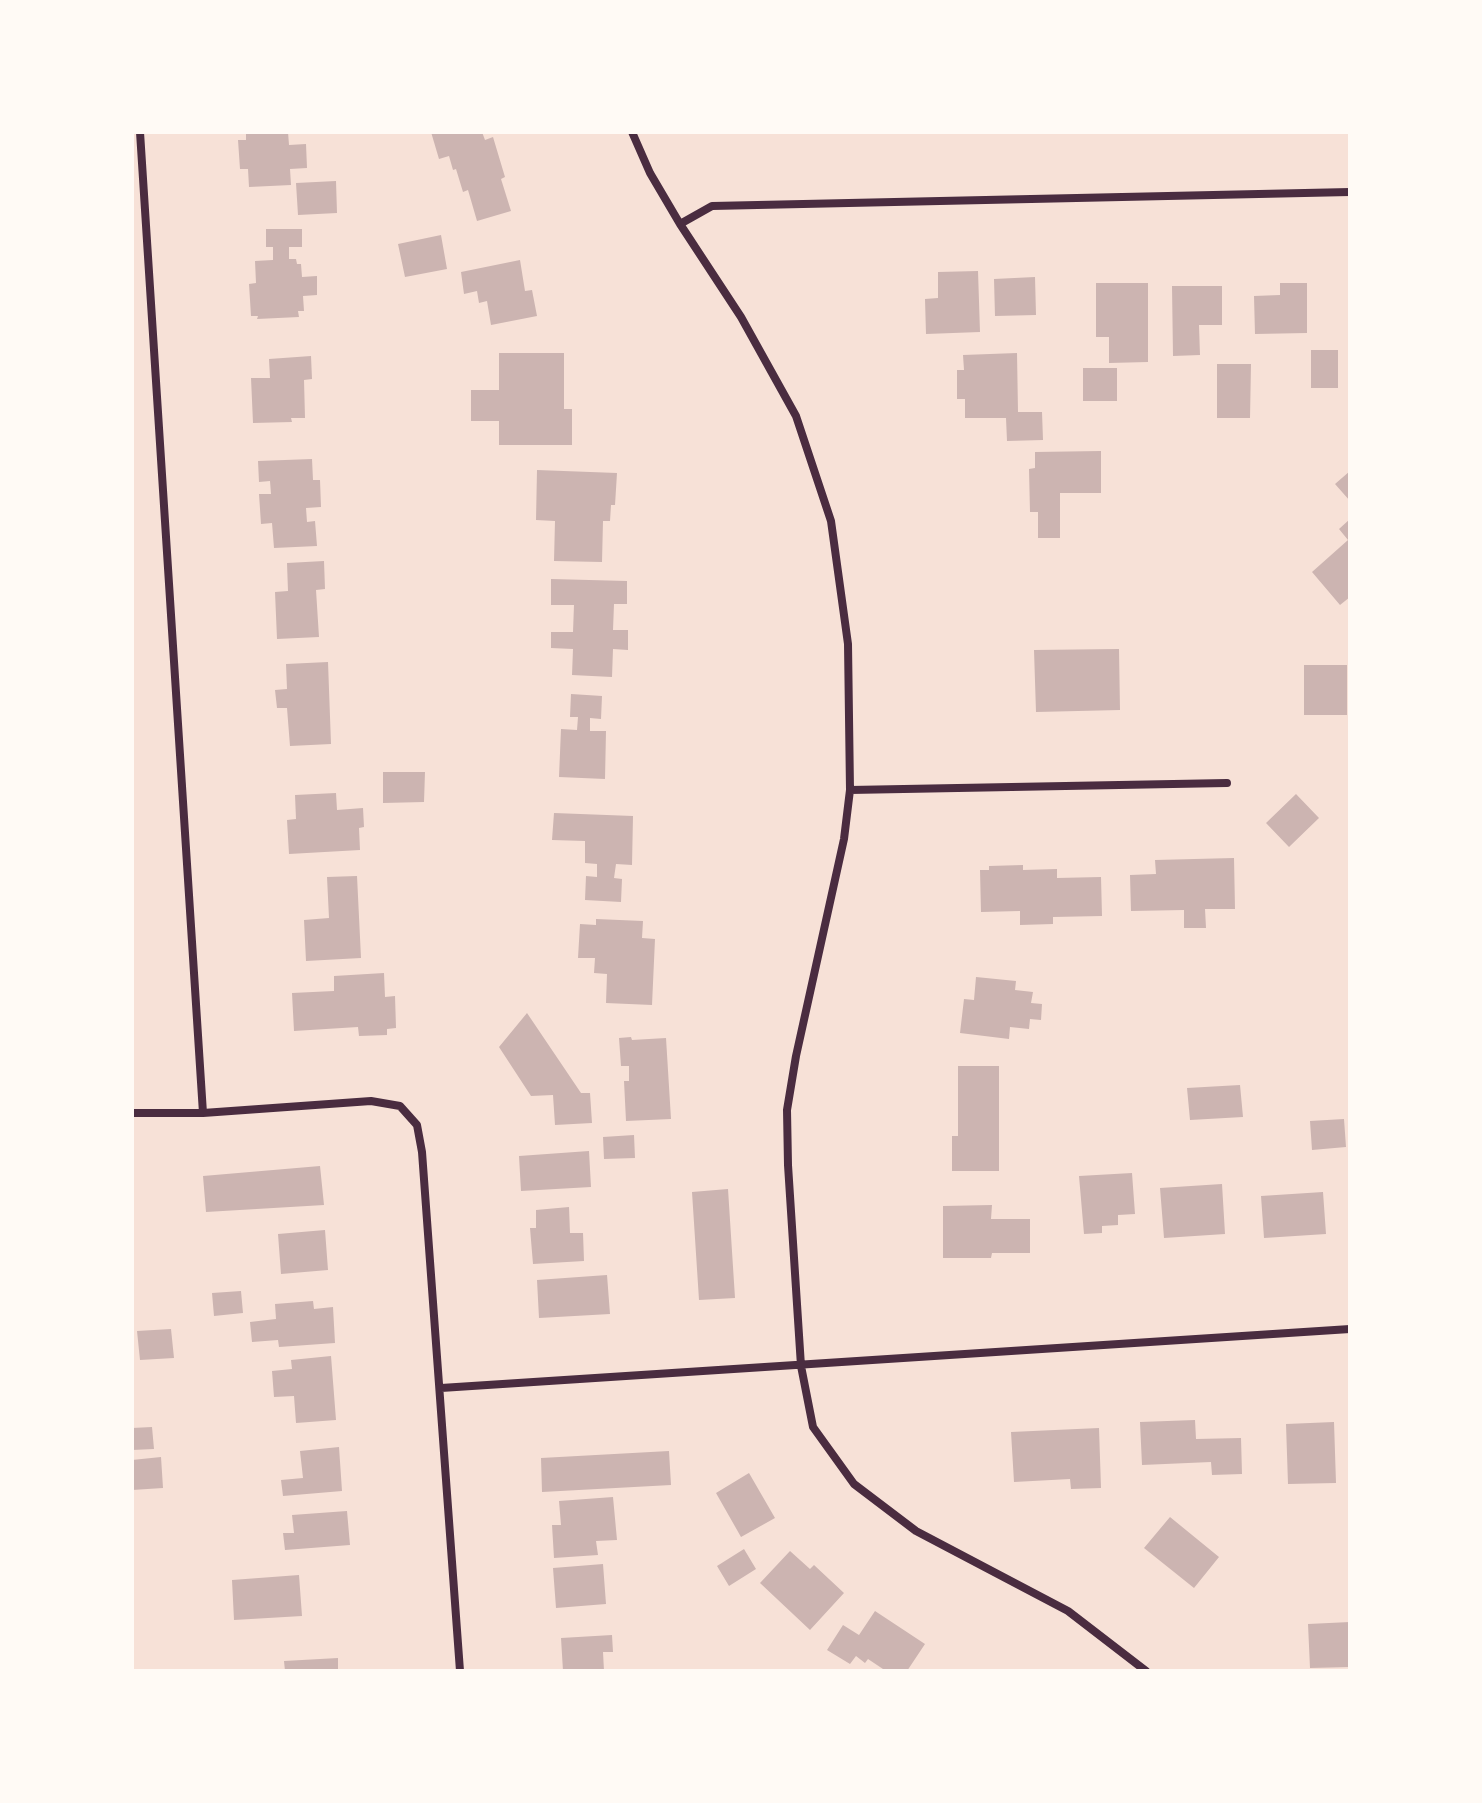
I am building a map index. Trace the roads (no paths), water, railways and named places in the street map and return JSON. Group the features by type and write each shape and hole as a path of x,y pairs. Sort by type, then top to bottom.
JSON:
{"street":[{"path":"140,132 203,1113"},
{"path":"632,132 650,173 741,317 796,416 831,521 848,644 850,790 844,839 787,1110 801,1366 813,1427 854,1484 916,1531 1068,1611 1146,1671"},
{"path":"680,224 712,206 1350,192"},
{"path":"850,790 1227,783"},
{"path":"132,1113 203,1113 371,1101 400,1106 417,1125 422,1152 441,1388 460,1671"},
{"path":"441,1388 1350,1329"}]}
